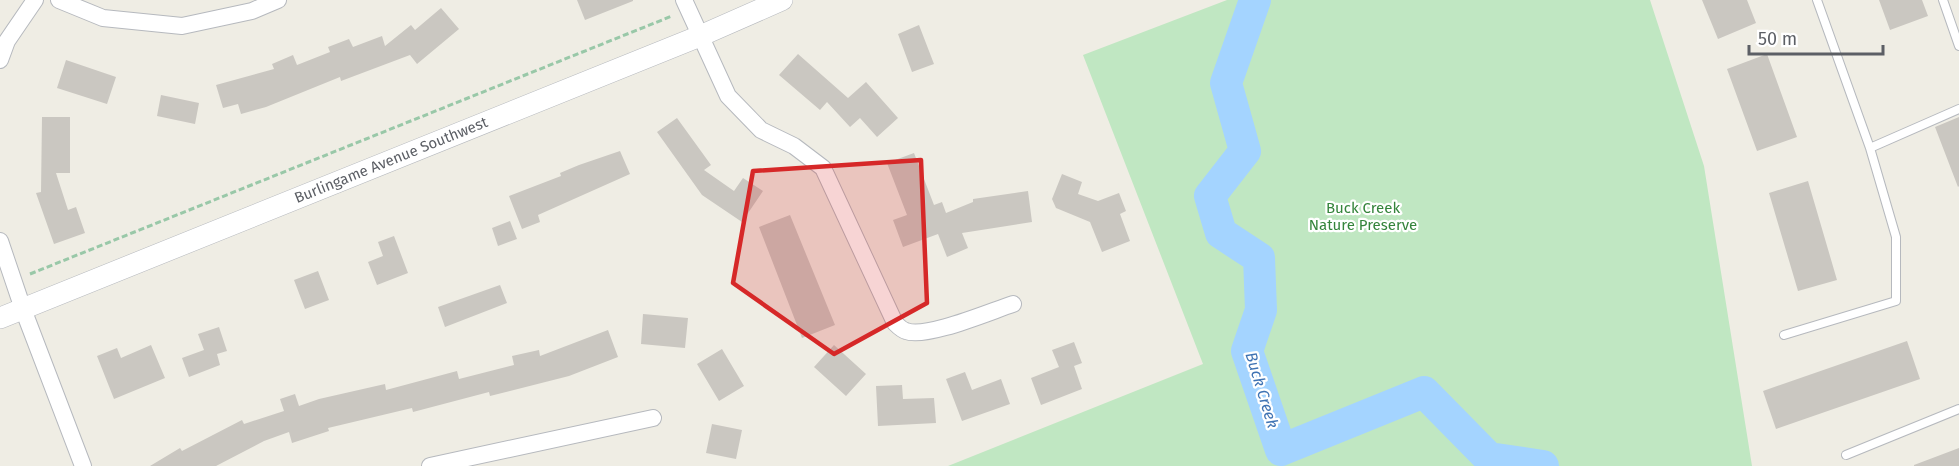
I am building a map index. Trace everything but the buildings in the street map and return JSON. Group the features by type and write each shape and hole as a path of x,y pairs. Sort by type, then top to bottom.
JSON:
{"street":[{"path":"0,60 7,41 35,0"},
{"path":"59,0 103,18 182,26 252,11 278,0"},
{"name":"Burlingame Avenue Southwest","path":"0,318 700,36 782,0"},
{"path":"686,4 728,96 761,130 794,146 823,168 895,323 905,331 915,333 933,331 1013,304"},
{"path":"0,241 23,309 83,466"},
{"path":"430,466 653,418"}],"lane":[{"path":"1784,335 1896,302 1896,237 1870,148 1817,0"},
{"path":"1943,0 1959,46"},
{"path":"1870,148 1959,110"},
{"path":"1846,455 1959,409"}],"path":[{"path":"14,280 686,4"}],"highlighted area":[{"path":"921,160 927,303 834,354 733,283 753,171"}],"green space":[{"name":"Buck Creek Nature Preserve","path":"1227,0 1650,0 1704,166 1752,466 948,466 1203,364 1083,55"}],"waterway":[{"name":"Buck Creek","path":"1255,0 1226,83 1245,151 1210,196 1221,233 1259,258 1261,310 1247,351 1281,450 1424,392 1489,458 1543,466"}]}
